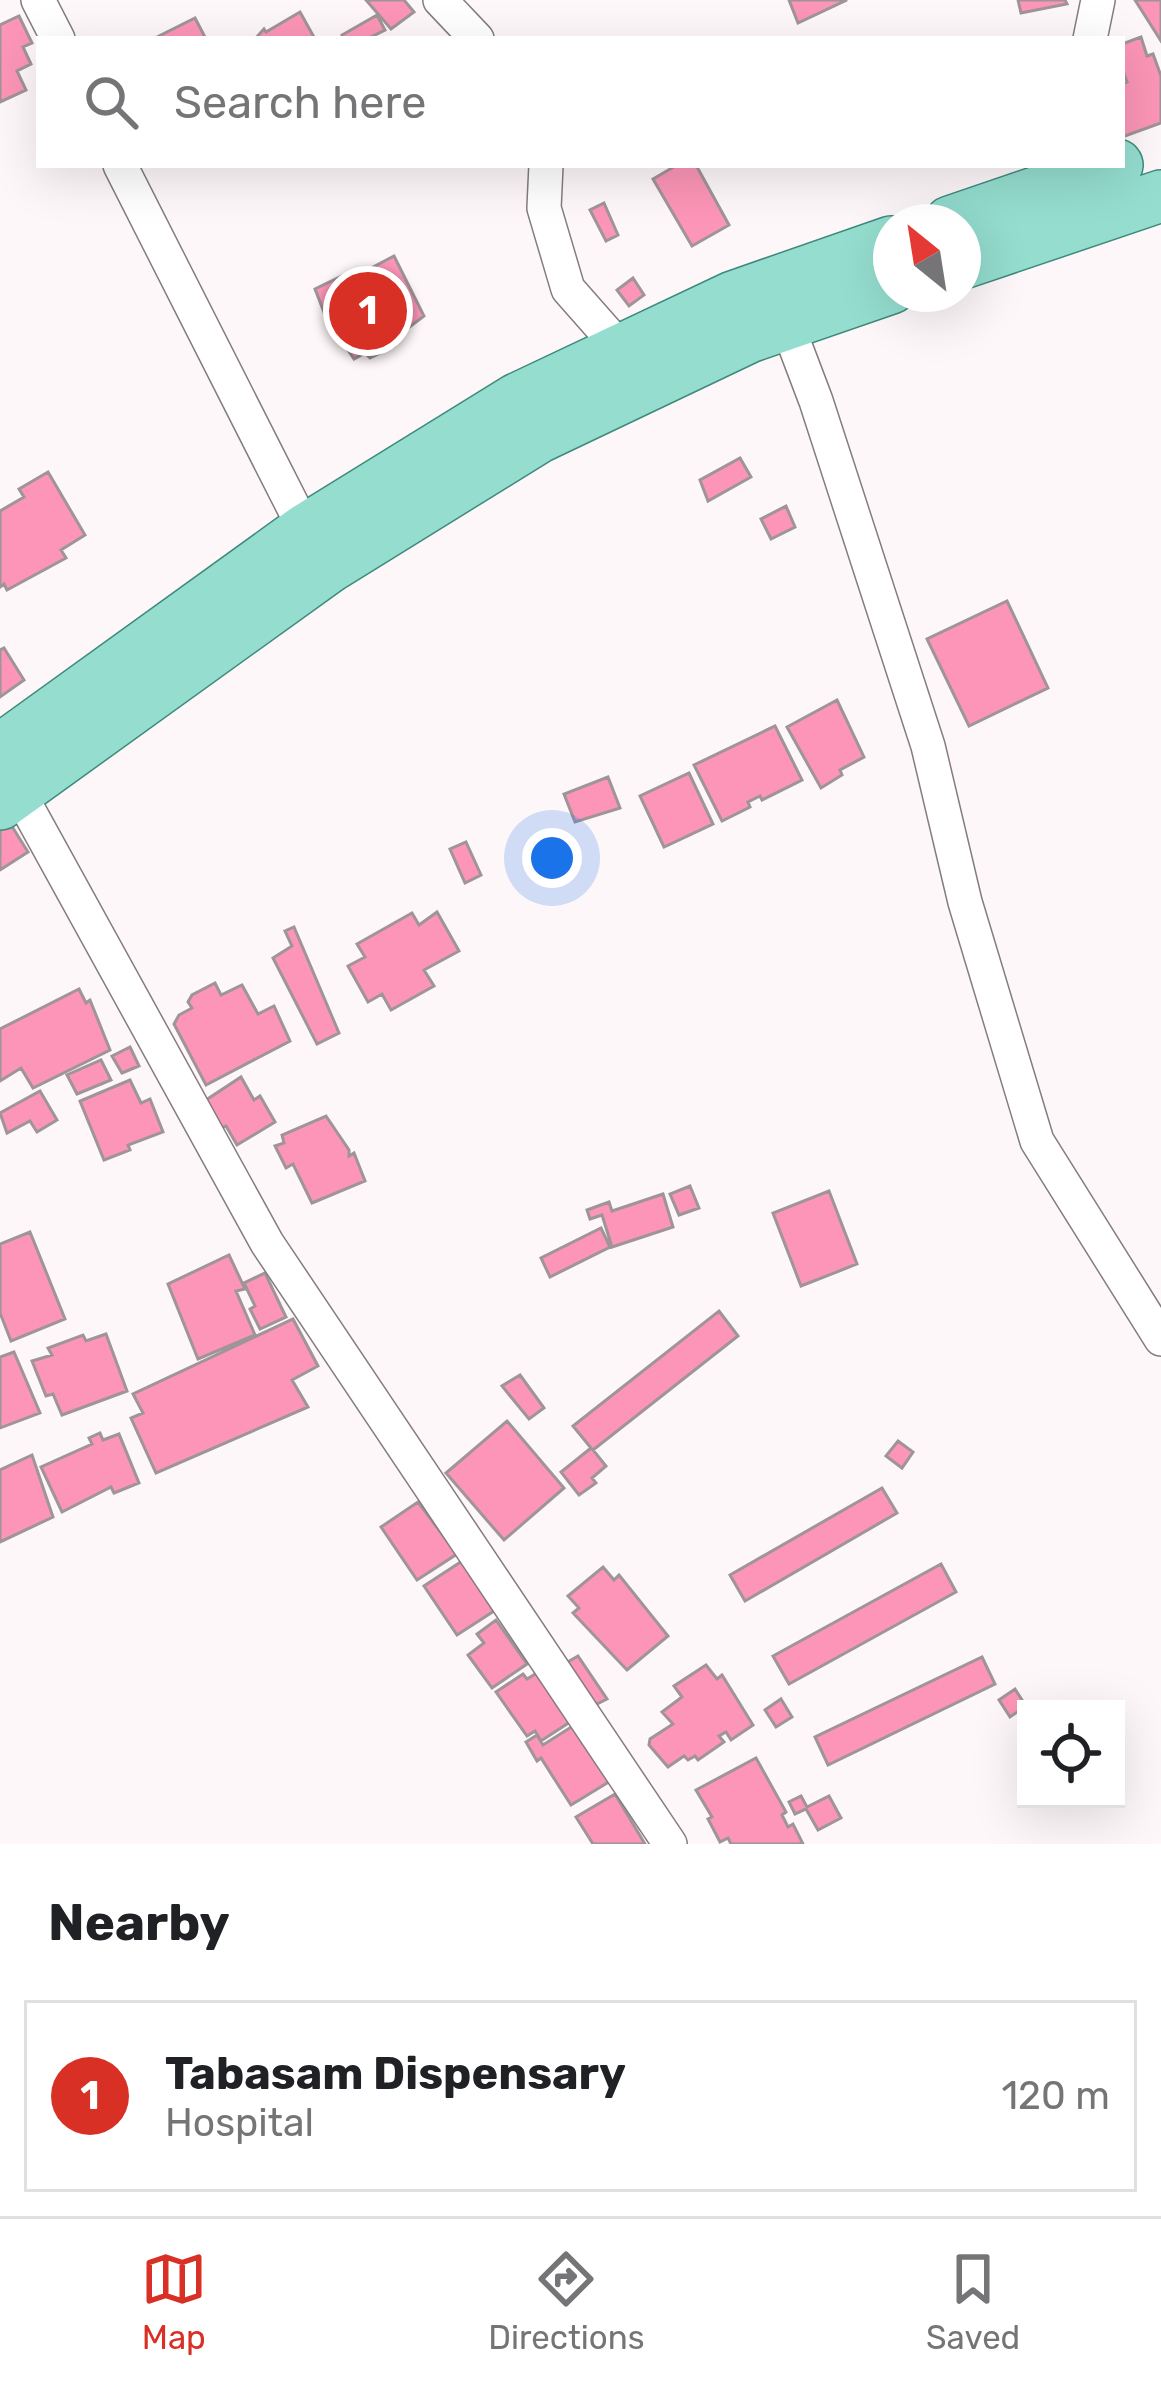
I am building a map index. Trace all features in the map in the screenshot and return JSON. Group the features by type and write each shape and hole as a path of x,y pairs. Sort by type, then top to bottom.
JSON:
{"main road":[{"path":"1125,161 1161,151"},
{"path":"981,211 1099,168"},
{"path":"981,257 1161,196"},
{"path":"6,782 329,567 538,437 712,354 779,303 873,252"},
{"path":"6,782 305,530 517,399 620,348 779,303 873,290"}],"street":[{"path":"38,0 56,36"},
{"path":"440,0 474,36"},
{"path":"1091,36 1098,0"},
{"path":"122,168 305,530"},
{"path":"546,168 544,208 568,289 620,348"},
{"path":"779,303 816,401 928,746 965,902 1037,1141 1161,1339"},
{"path":"6,782 267,1243 670,1844"}],"building":[{"path":"366,0 404,0 414,12 391,29"},
{"path":"789,0 847,0 798,23"},
{"path":"1018,0 1065,0 1067,4 1021,13"},
{"path":"1135,0 1161,0 1161,41"},
{"path":"300,12 313,36 258,36"},
{"path":"377,15 385,30 373,36 342,35"},
{"path":"19,16 32,43 23,47 31,64 17,71 26,90 0,102 0,25"},
{"path":"195,18 204,36 159,36"},
{"path":"1141,37 1147,56 1153,54 1161,76 1161,123 1125,136 1127,82 1125,43"},
{"path":"672,168 698,168 729,225 692,246 653,179"},
{"path":"604,203 618,235 606,241 590,210"},
{"path":"394,256 424,316 392,340 394,346 370,358 365,353 354,359 336,332 332,333 315,289 346,274 351,283"},
{"path":"633,278 644,295 629,306 617,290"},
{"path":"740,458 751,477 708,501 700,480"},
{"path":"48,472 85,535 61,550 66,558 7,590 4,584 0,587 0,511 24,497 19,489"},
{"path":"786,506 795,527 771,539 761,519"},
{"path":"1007,601 1048,688 969,726 927,639"},
{"path":"4,648 24,680 0,697 0,650"},
{"path":"837,700 864,757 821,788 787,727"},
{"path":"775,726 802,780 748,802 750,807 722,821 694,765"},
{"path":"689,773 713,824 664,847 640,796"},
{"path":"608,777 620,808 575,822 564,794"},
{"path":"3,812 28,852 0,870 0,814"},
{"path":"466,842 481,875 465,883 450,849"},
{"path":"437,912 459,951 424,970 434,986 391,1010 382,994 368,1002 348,966 365,957 357,944 412,913 419,925"},
{"path":"294,927 339,1033 317,1044 273,958 292,946 285,931"},
{"path":"215,983 221,995 242,985 258,1014 274,1006 290,1041 206,1085 174,1024 192,1008 188,1002 192,995"},
{"path":"79,989 86,1003 90,1000 110,1050 33,1088 21,1068 0,1081 0,1029"},
{"path":"130,1047 139,1066 122,1073 112,1056"},
{"path":"101,1060 111,1080 77,1094 67,1075"},
{"path":"241,1077 254,1100 260,1096 275,1122 237,1145 203,1102"},
{"path":"130,1080 141,1103 150,1099 163,1132 104,1160 80,1101"},
{"path":"40,1091 57,1120 37,1132 30,1121 7,1133 0,1113"},
{"path":"326,1116 349,1156 354,1153 365,1181 312,1203 293,1164 286,1168 275,1146 284,1143 282,1135"},
{"path":"690,1186 699,1208 679,1215 670,1194"},
{"path":"829,1191 857,1264 801,1286 773,1213"},
{"path":"663,1194 673,1227 612,1247 602,1215 590,1219 587,1210 609,1202 612,1211"},
{"path":"601,1228 610,1247 550,1277 541,1258"},
{"path":"30,1232 65,1319 11,1341 0,1313 0,1244"},
{"path":"229,1255 245,1289 236,1291 255,1335 198,1359 168,1284"},
{"path":"265,1273 286,1317 260,1329 244,1283"},
{"path":"719,1311 738,1336 593,1450 606,1466 592,1478 596,1483 579,1495 561,1472 591,1448 573,1426"},
{"path":"293,1319 318,1366 292,1380 308,1407 156,1473 131,1418 143,1413 133,1394"},
{"path":"106,1334 127,1391 62,1415 53,1394 46,1396 32,1361 52,1355 48,1348 83,1335 86,1341"},
{"path":"14,1352 40,1413 0,1428 0,1357"},
{"path":"520,1375 544,1408 529,1419 502,1386"},
{"path":"507,1421 564,1488 504,1540 446,1473"},
{"path":"100,1433 103,1440 119,1434 139,1483 114,1493 111,1487 62,1512 41,1467 92,1444 89,1438"},
{"path":"898,1441 913,1452 902,1468 886,1456"},
{"path":"32,1455 53,1517 0,1542 0,1470"},
{"path":"882,1488 897,1513 745,1601 730,1575"},
{"path":"418,1502 457,1554 417,1580 381,1527"},
{"path":"462,1561 494,1611 457,1635 424,1586"},
{"path":"941,1564 956,1592 789,1684 773,1656"},
{"path":"603,1567 614,1580 619,1575 668,1636 627,1670 573,1613 579,1608 568,1596"},
{"path":"496,1620 527,1664 492,1688 468,1655 484,1643 477,1634"},
{"path":"578,1656 607,1699 589,1708 561,1666"},
{"path":"982,1657 995,1684 828,1765 815,1737"},
{"path":"706,1665 717,1679 722,1675 753,1725 731,1740 726,1732 719,1736 724,1742 698,1760 684,1756 668,1767 649,1745 650,1739 673,1724 662,1712 682,1697 674,1686"},
{"path":"540,1671 573,1720 541,1741 535,1731 527,1736 496,1692 523,1674 527,1679"},
{"path":"1015,1689 1022,1700 1017,1700 1017,1712 1010,1717 999,1700"},
{"path":"781,1699 792,1717 776,1727 765,1710"},
{"path":"576,1724 612,1780 571,1805 526,1742 537,1735 543,1745"},
{"path":"756,1758 786,1812 782,1815 788,1827 793,1824 803,1844 731,1844 728,1838 720,1842 696,1790"},
{"path":"615,1794 645,1844 593,1844 576,1817"},
{"path":"801,1796 807,1807 829,1796 841,1818 818,1830 806,1809 795,1814 789,1802"}],"place":[{"name":"Tabasam Dispensary","path":"368,311"}]}
